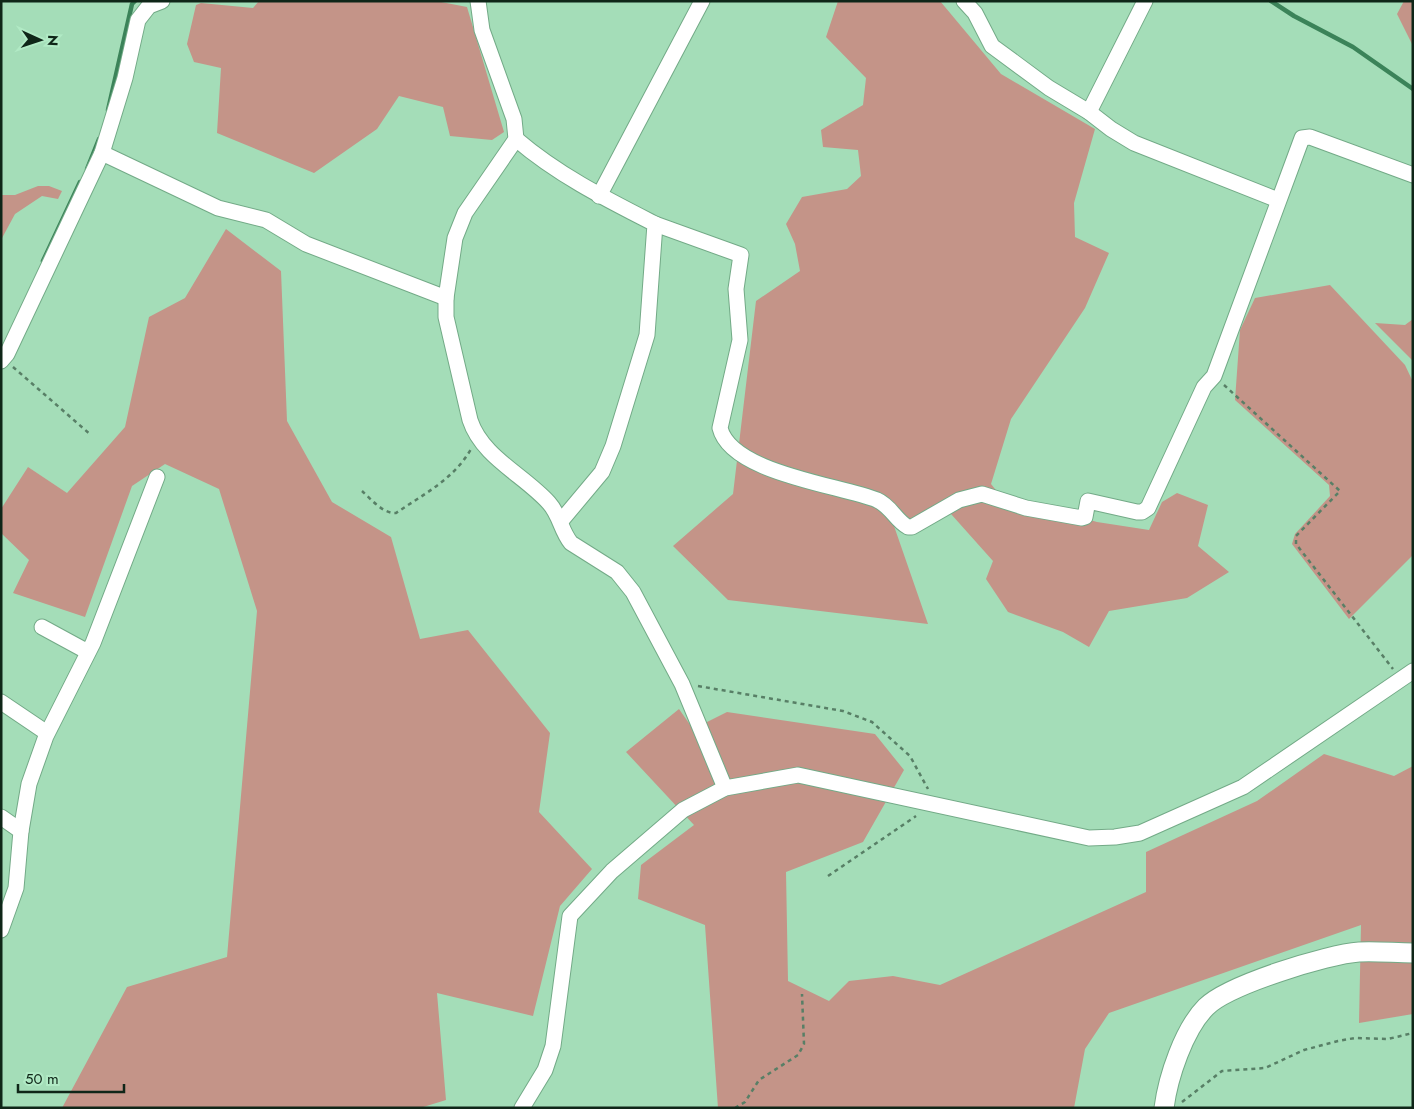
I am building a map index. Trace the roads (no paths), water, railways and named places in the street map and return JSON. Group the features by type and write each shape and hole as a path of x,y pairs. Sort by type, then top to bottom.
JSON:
{"street":[{"path":"2,360 102,153 125,78 138,20 149,6 162,1"},
{"path":"478,1 482,30 514,119 516,139 465,213 455,238 446,298 448,326 470,420 478,437 490,451 550,503 561,520 566,536 571,543 617,572 625,581 682,684 724,788"},
{"path":"599,196 702,1"},
{"path":"964,1 975,13 992,46 1049,88 1089,112 1134,143 1278,200"},
{"path":"1089,112 1145,1"},
{"path":"516,139 544,162 599,196 655,224 741,255 736,289 740,340 720,428 722,435 729,446 782,475 828,486 885,504 908,527 912,527 959,500 982,494 1026,508 1082,518 1085,517 1088,501 1142,512 1148,508 1204,387 1214,376 1302,138 1310,137 1413,175"},
{"path":"102,153 218,208 266,220 306,244 446,298"},
{"path":"561,520 602,472 613,446 647,335 655,224"},
{"path":"1,930 16,888 21,831 29,784 47,733 88,652 157,477"},
{"path":"42,626 88,652"},
{"path":"522,1108 530,1098 545,1070 553,1046 570,916 612,872 683,810 724,788 798,775 935,803 1088,838 1140,833 1243,787 1406,675"},
{"path":"1,702 47,733"},
{"path":"1,817 21,831"},
{"path":"1164,1108 1166,1089 1191,1028 1206,1006 1252,982 1332,957 1359,952 1413,953"}],"waterway":[{"path":"108,110 132,4 135,1"},
{"path":"1271,1 1294,16 1353,47 1413,89"},
{"path":"87,169 99,139"},
{"path":"43,261 80,182"}]}
